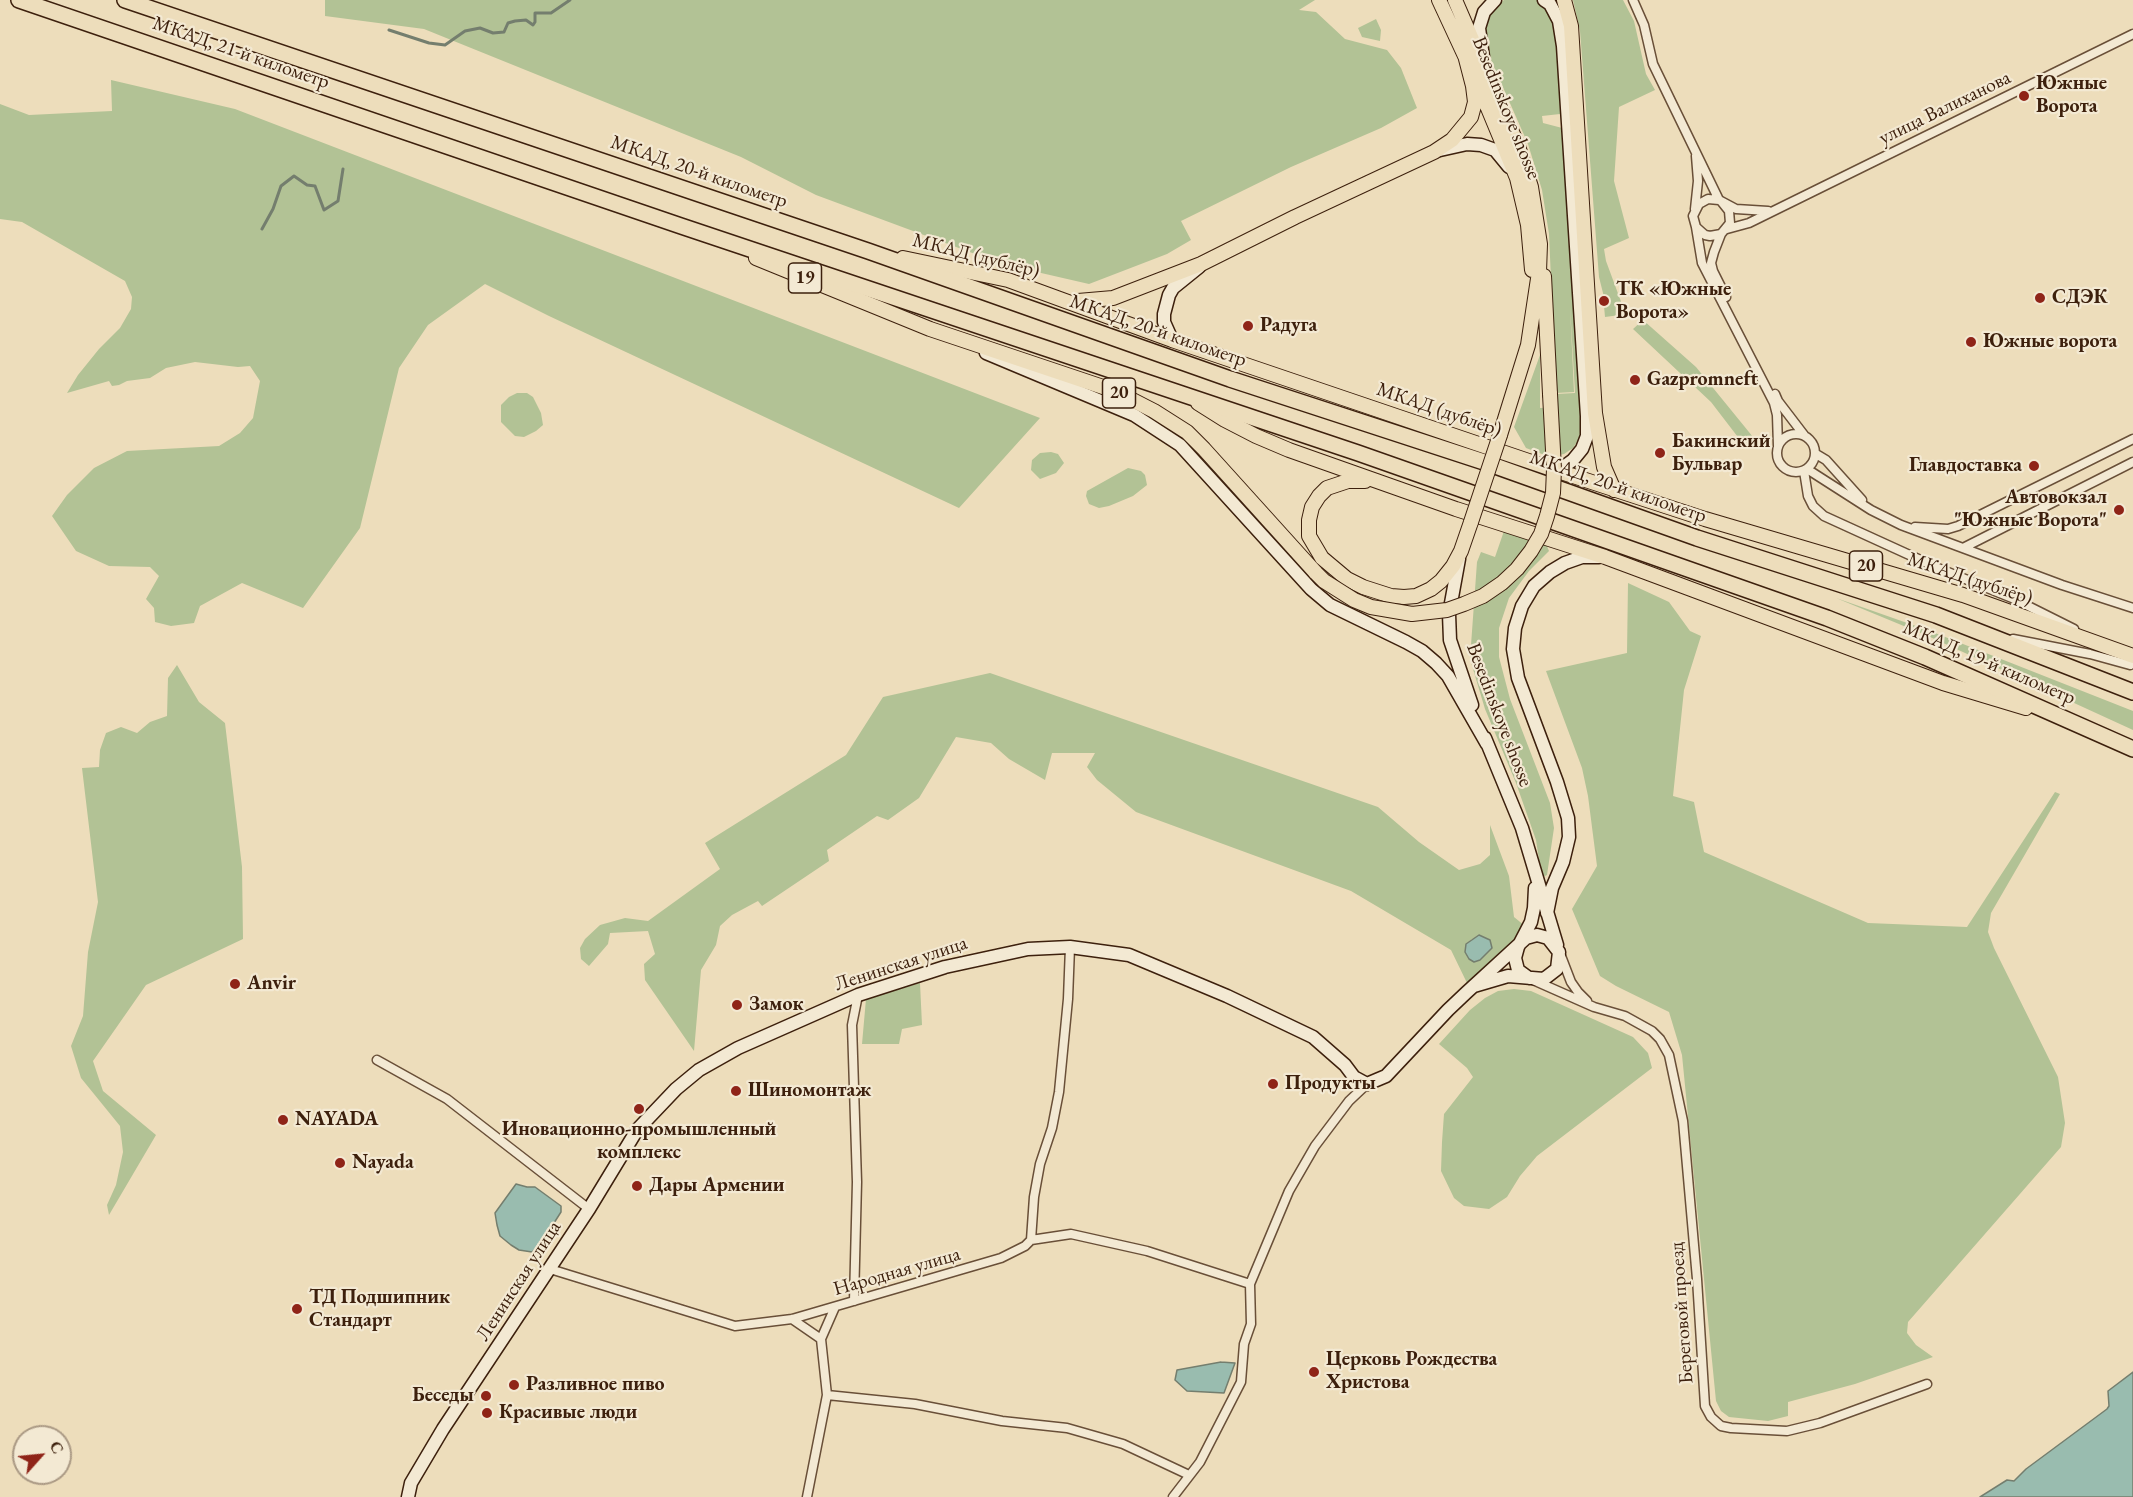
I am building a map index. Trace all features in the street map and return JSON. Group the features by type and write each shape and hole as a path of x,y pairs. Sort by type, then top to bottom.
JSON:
{"highway":[{"name":"МКАД, 21-й километр","path":"19,0 681,226"},
{"name":"МКАД, 21-й километр","path":"125,0 461,113"},
{"name":"МКАД, 20-й километр","path":"461,113 868,251 1220,375 1484,462 1697,538 1842,585"},
{"path":"681,226 1190,397"},
{"name":"МКАД, 19-й километр","path":"1190,397 1358,453 1827,618 1925,657 2133,749"},
{"name":"МКАД, 19-й километр","path":"1842,585 1936,615 2133,692"}],"main road":[{"name":"Besedinskoye shosse","path":"1439,0 1517,178 1528,225 1534,305"},
{"name":"Besedinskoye shosse","path":"1455,0 1518,146 1531,187 1540,243 1539,272 1528,345 1461,551"},
{"path":"1564,0 1571,27 1596,413 1604,467 1614,489"},
{"path":"1069,301 1091,301 1113,297 1202,264 1295,217 1434,152 1452,140 1471,117 1475,102 1466,59"},
{"name":"19","path":"681,226 930,329"},
{"name":"20","path":"930,329 1115,390 1172,421 1204,449 1324,581 1354,600 1371,607 1412,614 1447,610 1482,596 1502,583 1517,569 1531,551 1540,534 1553,493 1554,469 1540,243"},
{"name":"МКАД (дублёр)","path":"868,251 1008,280 1172,340 1558,471 1705,519 1963,595 2115,649 2132,660"},
{"path":"1190,397 1225,420 1256,436 1385,483 1605,557 1943,683 2072,721"},
{"path":"1385,483 1348,481 1327,488 1312,507 1308,520 1310,536 1322,558 1333,569 1347,579 1378,592 1391,596 1416,596 1441,581 1461,551"}],"street":[{"path":"1485,70 1479,28 1484,12 1495,0"},
{"path":"1544,0 1550,4 1559,21 1563,46 1587,416 1587,436 1582,449 1573,460 1558,471"},
{"path":"1633,0 1644,25 1653,64 1720,201 1730,211 1731,217 1714,252 1711,263 1713,272 1778,401 1813,443 1816,454 1813,463 1805,470 1805,487 1813,506 1824,516 1938,568 2012,598 2115,649"},
{"name":"улица Валиханова","path":"1724,231 1749,223 2133,34"},
{"path":"1434,152 1467,144 1481,145 1495,150 1517,178"},
{"path":"1695,153 1698,181 1693,216 1702,263 1774,403 1777,415 1777,456 1781,465 1789,471 1805,470 1871,510 1901,525 2053,582 2133,608"},
{"path":"1695,209 1708,199 1720,201"},
{"name":"улица Валиханова","path":"1720,201 1736,209 1772,211"},
{"path":"1696,227 1705,235 1710,236 1724,231"},
{"path":"1172,340 1164,322 1169,295 1173,288 1202,264"},
{"name":"19","path":"930,329 1022,370 1134,415 1167,435 1196,461 1311,589 1330,604 1406,642 1422,651 1436,663 1448,676 1487,744"},
{"path":"1778,446 1788,435 1804,435"},
{"path":"1901,525 1948,530 2133,438"},
{"path":"1816,454 1826,460 1871,510"},
{"path":"1963,548 2133,462"},
{"name":"Besedinskoye shosse","path":"1461,551 1451,596 1450,640 1468,695 1522,828 1559,952"},
{"path":"1547,914 1552,888 1563,862 1569,837 1568,818 1518,678 1513,649 1515,628 1522,606 1534,586 1550,572 1582,557 1605,557"},
{"path":"1983,634 2132,660"},
{"name":"Besedinskoye shosse","path":"1521,942 1530,927 1534,908 1531,859"},
{"path":"1173,1497 1200,1462 1241,1382 1244,1344 1251,1324 1250,1284 1289,1191 1314,1146 1349,1101 1367,1084 1386,1076 1474,986 1521,942 1531,936 1543,936 1553,942 1578,992 1594,1007"},
{"path":"1521,942 1515,952 1516,964 1522,974 1532,980"},
{"path":"1030,1240 1040,1164 1052,1128 1059,1092 1068,999 1070,947"},
{"name":"Ленинская улица","path":"408,1497 411,1483 442,1429 589,1209 636,1130 676,1089 699,1070 738,1048 858,995 945,967 1028,949 1070,947 1129,956 1227,996 1313,1037 1346,1065 1354,1077 1367,1084"},
{"path":"1474,986 1508,976 1532,980 1544,979 1554,973 1559,963 1559,952"},
{"name":"Береговой проезд","path":"1532,980 1594,1007 1625,1017 1652,1031 1669,1055 1683,1121 1705,1406 1720,1426 1786,1431 1812,1426 1927,1384"},
{"path":"854,1301 857,1182 852,1025 858,995"},
{"path":"377,1060 447,1099 589,1209"},
{"name":"Народная улица","path":"550,1269 725,1324 742,1326 792,1319 835,1307 1001,1258 1025,1246 1030,1240 1071,1234 1147,1251 1250,1284"},
{"path":"807,1497 827,1395 821,1340 835,1307"},
{"path":"792,1319 821,1340"},
{"path":"827,1395 915,1404 1002,1421 1066,1428 1123,1444 1189,1475"}],"green space":[{"path":"325,0 1315,0 1299,10 1316,12 1345,39 1387,50 1401,68 1417,108 1381,128 1291,167 1181,221 1191,240 1167,254 1089,284 1002,264 816,195 741,157 424,29 325,16"},
{"path":"1504,0 1539,0 1554,17 1565,109 1560,114 1542,116 1543,123 1566,129 1583,421 1581,436 1573,448 1564,454 1550,457 1526,448 1514,427 1540,355 1540,408 1556,407 1556,394 1575,393 1570,306 1574,392 1556,393 1549,234 1542,190 1528,144 1490,58 1484,38 1485,22 1491,10"},
{"path":"1573,0 1623,0 1634,21 1646,74 1655,90 1619,107 1614,181 1629,238 1604,249 1606,261 1623,307 1620,315 1605,317 1604,306 1607,305 1607,298 1604,297 1599,277 1580,31"},
{"path":"1376,19 1381,30 1380,41 1362,37 1358,28"},
{"path":"111,80 235,109 1040,418 959,508 485,284 428,325 399,368 360,528 303,608 242,583 200,606 194,623 171,626 155,622 154,608 146,599 159,576 150,567 109,566 76,551 52,516 67,495 94,468 127,451 219,446 240,433 253,418 260,381 250,366 238,367 195,362 166,368 150,378 127,381 112,386 109,381 67,393 99,349 120,328 131,309 132,297 125,281 22,222 0,219 0,104 29,115 112,111"},
{"path":"1643,320 1696,367 1753,437 1751,445 1747,447 1744,445 1711,402 1633,329"},
{"path":"517,393 527,393 533,397 541,413 543,425 524,437 515,436 501,422 501,405"},
{"path":"1040,453 1058,454 1064,463 1056,473 1040,479 1031,470 1032,460"},
{"path":"1128,468 1141,471 1145,475 1147,485 1133,496 1109,506 1099,508 1089,504 1087,491"},
{"path":"1504,531 1546,544 1549,551 1529,571 1509,598 1499,628 1499,657 1510,699 1550,803 1554,828 1547,875 1543,877 1536,840 1516,783 1485,709 1470,659 1477,562 1481,552 1495,557"},
{"path":"1628,583 1669,602 1690,631 1701,636 1684,690 1673,796 1694,802 1704,852 1868,923 1967,927 2055,792 2060,794 1991,913 1988,932 2058,1077 2065,1123 2061,1147 1908,1322 1907,1333 1916,1345 1933,1357 1855,1384 1788,1402 1788,1416 1768,1421 1729,1417 1721,1411 1716,1401 1682,1055 1669,1012 1600,976 1572,909 1597,866 1582,768 1546,671 1627,653"},
{"path":"1836,598 1930,631 2133,711 2133,730 1928,636"},
{"path":"177,665 199,702 225,723 242,867 243,939 146,985 93,1061 103,1091 156,1135 109,1215 107,1205 116,1185 123,1152 120,1126 81,1078 71,1046 83,1016 88,952 98,902 82,768 99,767 100,750 106,733 121,727 137,733 150,722 167,716 168,678"},
{"path":"990,673 1378,807 1419,842 1459,870 1480,864 1490,855 1490,825 1509,876 1514,917 1525,926 1515,943 1489,969 1467,983 1451,950 1351,891 1136,812 1097,780 1087,767 1095,753 1052,753 1045,780 1009,759 991,743 956,737 919,798 888,820 877,816 827,850 829,861 762,906 758,901 732,915 720,926 716,945 701,970 694,1051 645,980 644,964 655,954 648,931 610,933 608,944 589,966 581,959 580,948 585,939 600,925 625,918 648,921 720,869 705,843 846,755 883,697","holes":["1472,939 1492,948 1480,960 1465,952 1466,945"]},
{"path":"920,983 922,1025 902,1029 899,1044 862,1044 866,999"},
{"path":"1514,989 1531,991 1633,1037 1648,1053 1652,1068 1537,1156 1520,1176 1507,1197 1489,1209 1464,1206 1454,1198 1441,1171 1442,1142 1444,1114 1473,1077 1467,1068 1439,1044 1470,1010 1485,998 1498,991"}],"shaded area":[{"path":"1479,935 1490,940 1492,948 1480,960 1474,962 1465,952 1466,944"},
{"path":"516,1184 535,1187 561,1206 561,1212 540,1245 532,1252 519,1250 511,1245 500,1236 497,1225 495,1213"},
{"path":"1221,1362 1235,1363 1224,1393 1187,1391 1175,1380 1177,1370"},
{"path":"2133,1372 2133,1497 1980,1497 2007,1480 2014,1481 2026,1469 2107,1409 2109,1406 2108,1391"}],"waterway":[{"path":"389,30 429,43 445,45 465,31 480,28 493,33 504,32 508,23 526,20 533,25 535,13 551,13 570,0"},
{"path":"262,229 273,209 281,186 294,176 307,185 315,186 324,210 338,201 343,169"}],"place":[{"name":"Южные Ворота","path":"2024,96"},
{"name":"СДЭК","path":"2040,298"},
{"name":"ТК «Южные Ворота»","path":"1604,301"},
{"name":"Радуга","path":"1248,326"},
{"name":"Южные ворота","path":"1971,342"},
{"name":"Gazpromneft","path":"1635,380"},
{"name":"Бакинский Бульвар","path":"1660,453"},
{"name":"Главдоставка","path":"2034,466"},
{"name":"Автовокзал \"Южные Ворота\"","path":"2119,510"},
{"name":"Anvir","path":"235,984"},
{"name":"Замок","path":"737,1005"},
{"name":"Продукты","path":"1273,1084"},
{"name":"Шиномонтаж","path":"736,1091"},
{"name":"Иновационно-промышленный комплекс","path":"639,1109"},
{"name":"NAYADA","path":"283,1120"},
{"name":"Nayada","path":"340,1163"},
{"name":"Дары Армении","path":"637,1186"},
{"name":"ТД Подшипник Стандарт","path":"297,1309"},
{"name":"Церковь Рождества Христова","path":"1314,1372"},
{"name":"Разливное пиво","path":"514,1385"},
{"name":"Беседы","path":"486,1396"},
{"name":"Красивые люди","path":"487,1413"}]}
